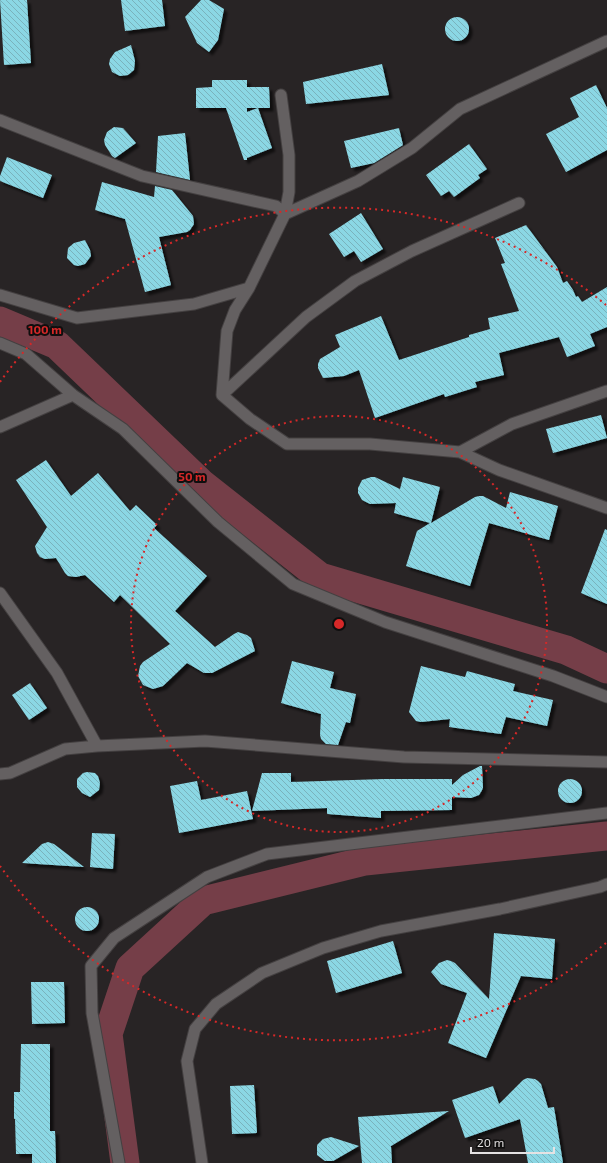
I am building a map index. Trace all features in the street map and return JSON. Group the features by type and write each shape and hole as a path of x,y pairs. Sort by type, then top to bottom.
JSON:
{"street":[{"path":"285,214 358,181 412,148 460,109 607,41"},
{"path":"222,395 227,331 235,310 249,288 285,214 289,192 289,155 281,95"},
{"path":"0,120 142,176 276,206 285,214"},
{"path":"222,395 306,317 355,281 412,251 519,203"},
{"path":"0,295 78,318 194,304 249,288"},
{"path":"0,343 26,354 73,395 123,429 218,522 293,584 385,622 553,676 607,697"},
{"path":"460,452 512,424 607,391"},
{"path":"0,427 73,395"},
{"path":"222,395 250,418 287,444 370,444 460,452 499,470 607,508"},
{"path":"0,593 57,673 97,746"},
{"path":"0,774 10,772 65,749 205,741 404,757 607,762"},
{"path":"119,1163 92,1013 91,966 114,938 207,877 266,854 607,813"},
{"path":"202,1163 187,1061 195,1029 216,1004 262,973 323,948 381,931 500,909 600,887 607,884"}],"building":[{"path":"0,0 27,0 31,63 4,65"},
{"path":"121,0 162,0 165,26 125,31"},
{"path":"201,0 209,0 224,9 218,40 209,52 197,43 185,17"},
{"path":"457,17 465,21 469,29 465,37 457,41 449,37 445,29 449,21"},
{"path":"131,45 135,61 134,70 128,75 120,76 112,72 109,64 110,59 115,52"},
{"path":"382,64 389,95 306,104 303,82"},
{"path":"212,80 247,80 247,87 269,87 270,108 258,108 272,148 244,160 226,108 196,108 196,88 212,87","holes":["247,108 258,108 247,112"]},
{"path":"596,85 607,108 607,150 566,172 546,134 579,117 570,98"},
{"path":"114,127 123,128 136,143 115,158 105,145 104,140 107,132"},
{"path":"399,128 403,145 374,163 351,168 344,141"},
{"path":"185,133 190,180 156,172 158,136"},
{"path":"469,144 487,169 478,175 480,178 454,197 449,191 441,196 426,175"},
{"path":"7,157 52,175 43,198 0,181 0,176"},
{"path":"102,182 154,197 155,186 172,190 193,216 194,224 187,232 159,237 171,285 145,292 125,219 95,210"},
{"path":"361,213 383,249 361,262 354,251 344,257 329,234"},
{"path":"526,225 557,267 563,283 567,281 576,297 578,296 582,302 607,287 607,327 590,334 595,346 567,357 559,337 499,353 504,375 475,382 477,387 445,397 444,394 375,418 359,370 344,376 323,378 318,368 318,364 320,359 340,347 335,335 381,316 399,360 490,329 488,318 519,311 501,264 505,263 495,238"},
{"path":"85,240 91,256 85,264 78,266 74,265 67,258 68,248 74,243"},
{"path":"601,415 607,438 553,453 546,429"},
{"path":"46,460 71,496 98,473 130,511 136,505 157,525 154,528 207,576 175,611 215,647 238,632 251,638 255,651 212,673 204,673 187,663 163,686 153,689 143,685 138,676 140,666 143,662 170,644 120,595 114,602 85,575 76,577 68,576 56,558 45,559 40,557 37,553 35,546 47,527 16,480"},
{"path":"375,477 400,489 403,477 440,487 431,523 479,496 483,496 506,508 510,492 558,506 549,540 489,523 470,586 406,566 417,531 430,523 394,513 396,503 370,504 362,500 358,493 358,488 362,480"},
{"path":"605,529 607,530 607,604 581,593"},
{"path":"292,661 334,672 330,688 356,694 350,723 346,722 338,745 326,744 321,739 321,714 281,703"},
{"path":"421,666 465,677 467,671 515,684 513,691 553,700 547,726 506,717 501,734 449,727 450,719 421,722 416,721 409,712"},
{"path":"30,683 47,708 29,720 12,695"},
{"path":"482,766 483,788 481,792 479,795 471,798 452,797 452,810 381,811 381,818 327,814 327,808 252,811 262,773 291,773 291,782 384,779 452,779 452,785 463,775"},
{"path":"83,773 95,773 98,776 100,783 99,790 90,797 82,793 77,787 77,779"},
{"path":"570,779 579,782 582,791 579,800 570,803 561,800 558,791 561,782"},
{"path":"197,781 201,800 247,791 253,819 179,833 170,786"},
{"path":"92,833 115,834 113,869 90,867"},
{"path":"48,842 54,844 84,867 22,863 42,844"},
{"path":"87,907 95,911 99,919 95,927 87,931 79,927 75,919 79,911"},
{"path":"494,933 555,939 552,979 521,976 486,1058 448,1043 467,993 441,984 431,972 439,963 447,960 451,961 455,963 489,999"},
{"path":"393,941 402,973 336,993 327,961"},
{"path":"31,982 64,982 65,1023 32,1024"},
{"path":"21,1044 50,1044 50,1131 55,1131 56,1163 32,1163 32,1154 16,1154 14,1092 20,1092"},
{"path":"527,1078 535,1079 541,1084 548,1108 554,1107 563,1163 528,1163 520,1119 465,1138 452,1100 493,1086 499,1104 523,1080"},
{"path":"254,1085 257,1133 232,1134 230,1086"},
{"path":"449,1111 391,1146 392,1163 362,1163 358,1117"},
{"path":"331,1137 359,1146 333,1161 325,1161 317,1155 317,1145 323,1139"}],"waterway":[{"path":"0,321 57,345 202,484 320,577 566,650 607,669"},
{"path":"125,1163 108,1034 130,968 203,901 365,861 607,836"}]}
